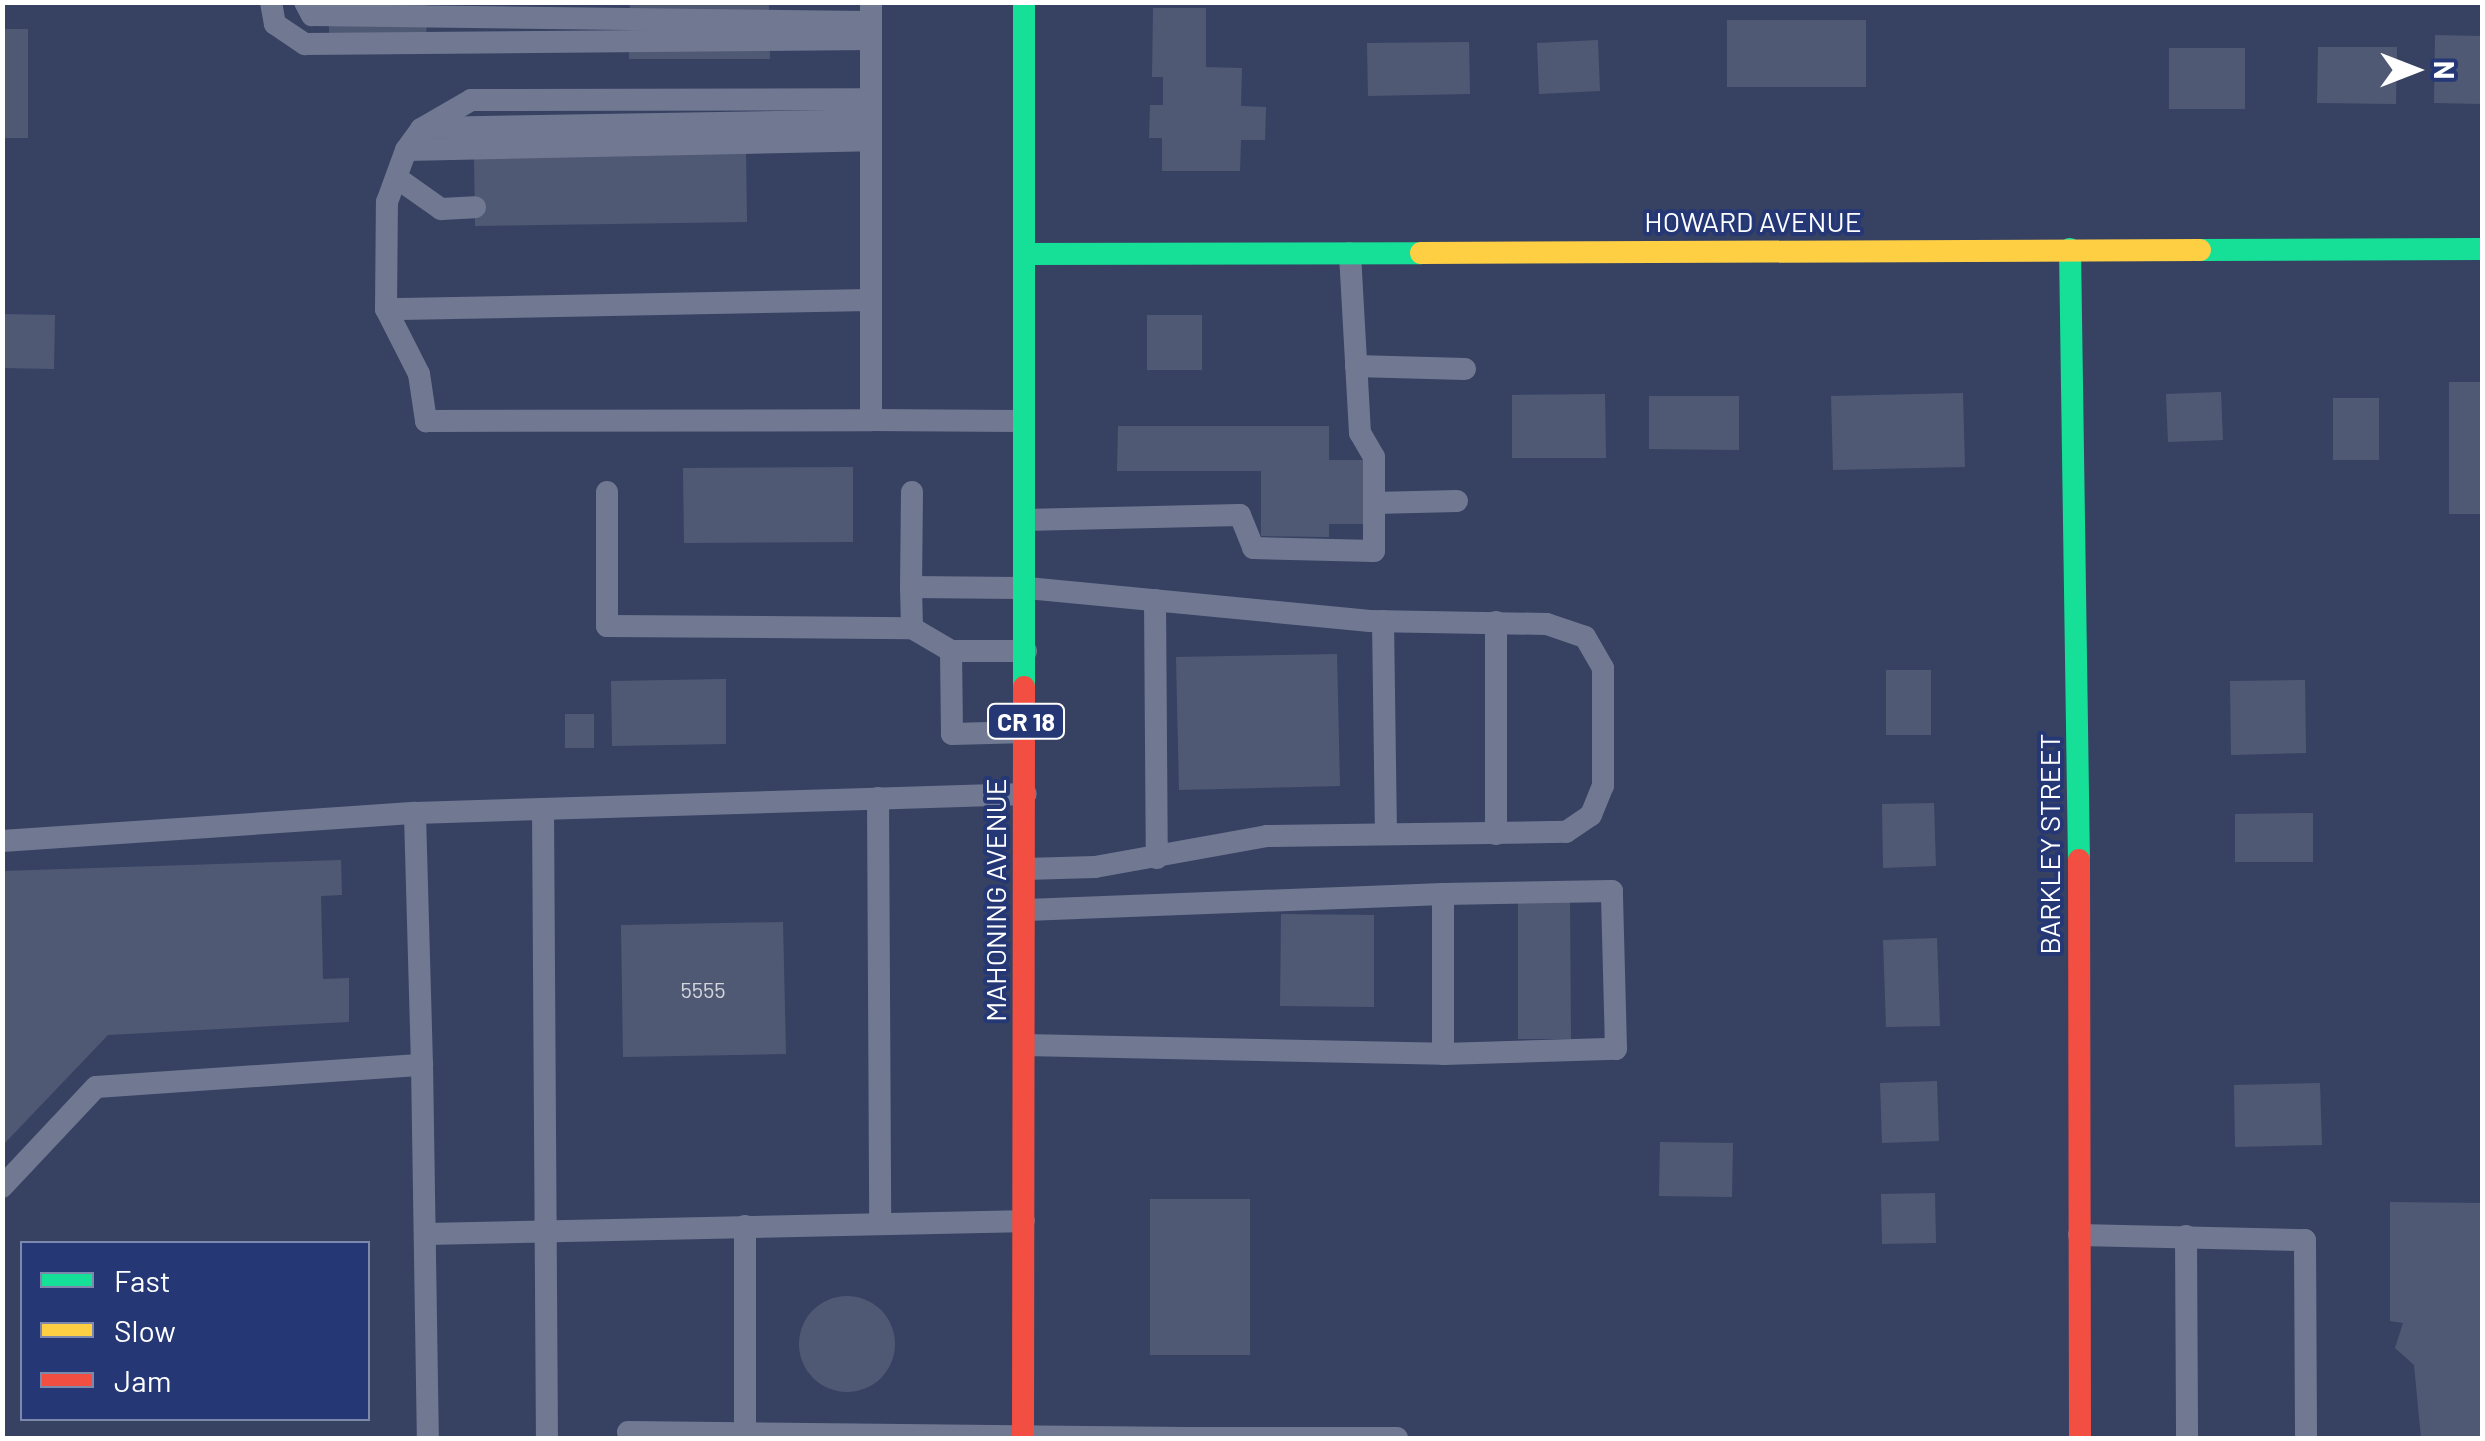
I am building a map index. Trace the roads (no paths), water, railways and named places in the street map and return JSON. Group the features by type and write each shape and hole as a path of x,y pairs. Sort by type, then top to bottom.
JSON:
{"street":[{"name":"MAHONING AVENUE","path":"1023,1438 1024,2"},
{"name":"BARKLEY STREET","path":"2070,249 2078,489 2080,1438"},
{"name":"HOWARD AVENUE","path":"1024,254 2482,249"}],"lane":[{"path":"271,2 275,24 306,44 870,21"},
{"path":"305,2 312,15 870,21"},
{"path":"870,21 871,420"},
{"path":"870,120 471,100 421,129 406,150 387,202 386,309 419,374 426,420 1024,420"},
{"path":"406,150 870,120"},
{"path":"397,178 441,208 475,207"},
{"path":"1024,520 1240,515 1254,548 1374,551 1374,457 1360,433 1350,253"},
{"path":"386,309 870,300"},
{"path":"1356,366 1464,369"},
{"path":"607,492 607,626 912,628 952,651 1026,650"},
{"path":"912,492 912,628"},
{"path":"1374,503 1457,502"},
{"path":"911,587 1025,588 1383,621 1547,624 1586,637 1604,668 1604,786 1591,815 1566,832 1386,831 1268,836 1156,858 1025,869"},
{"path":"1154,600 1156,858"},
{"path":"1383,621 1386,831"},
{"path":"1496,622 1496,834"},
{"path":"952,651 952,734 1026,732"},
{"path":"2,841 415,813 1026,794"},
{"path":"878,798 880,1222"},
{"path":"543,809 547,1438"},
{"path":"415,813 428,1438"},
{"path":"1025,1045 1443,1054 1616,1049 1612,890 1026,910"},
{"path":"1443,1054 1444,894"},
{"path":"2,1187 96,1087 422,1065"},
{"path":"425,1234 1024,1220"},
{"path":"745,1226 745,1432"},
{"path":"2080,1235 2305,1240 2306,1438"},
{"path":"2186,1236 2186,1438"},
{"path":"628,1432 1396,1438"}]}
